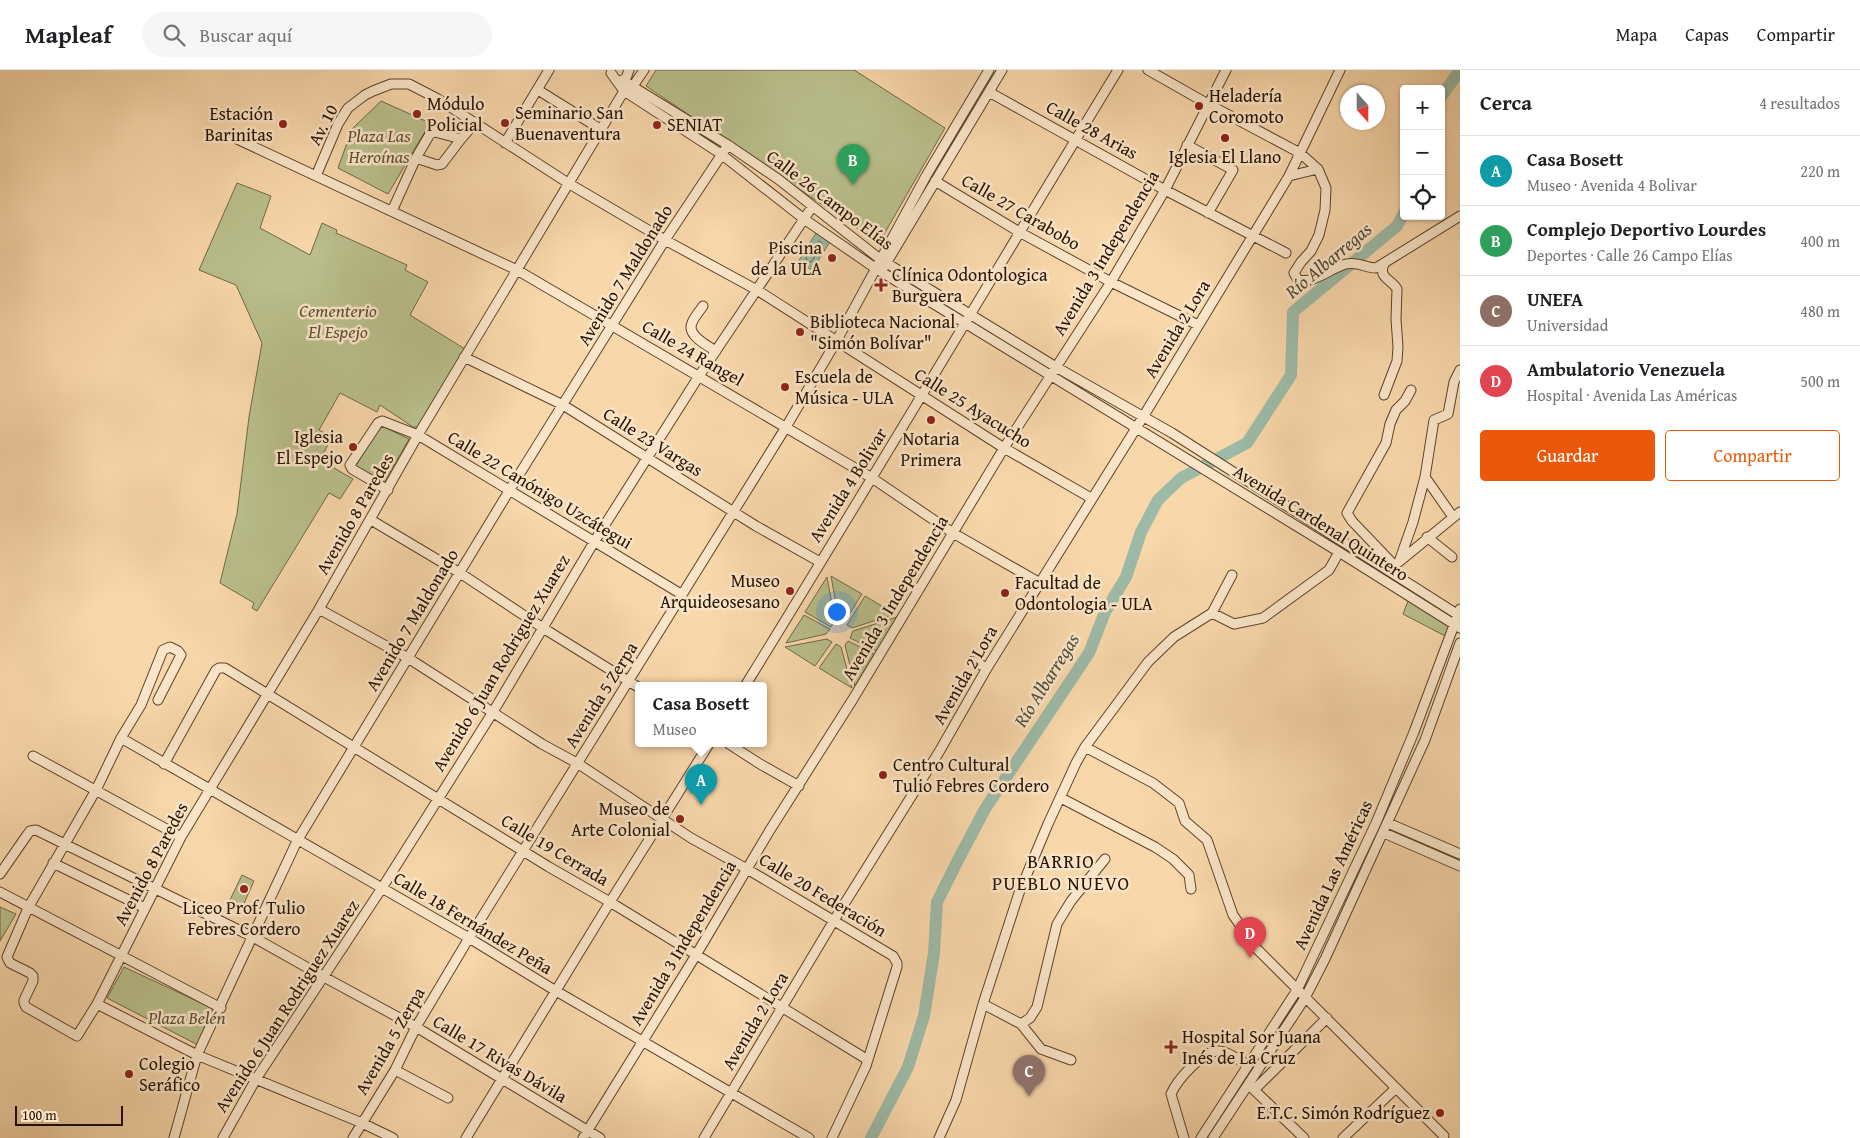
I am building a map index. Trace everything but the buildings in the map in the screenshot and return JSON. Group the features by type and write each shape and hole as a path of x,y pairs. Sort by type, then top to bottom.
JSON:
{"street":[{"path":"505,143 549,70"},
{"path":"628,70 629,84"},
{"path":"609,71 624,91 644,70"},
{"path":"883,261 989,70"},
{"path":"883,261 935,181 1002,70"},
{"name":"Avenida 4 Bolivar","path":"747,682 1118,70"},
{"path":"1148,70 1300,153 1318,169 1326,188 1325,210 1319,235 1311,251 1294,273 1295,278 1302,282 1339,266 1358,263 1372,268 1380,266 1460,216"},
{"name":"Avenida 3 Independencia","path":"585,1134 1004,448 1111,282 1165,190 1226,70"},
{"name":"Avenida 2 Lora","path":"704,1138 833,922 939,752 987,668 1135,426 1143,417 1289,176 1340,70"},
{"name":"Calle 26 Campo Elías","path":"609,71 728,145 778,179 883,261 1056,367 1172,433"},
{"name":"Calle 25 Ayacucho","path":"365,94 391,84 409,84 438,99 568,183 664,240 757,290 1004,448 1091,498"},
{"path":"538,90 602,130"},
{"name":"Calle 26 Campo Elías","path":"624,91 721,154 804,219 878,270 1165,445"},
{"name":"Avenido 8 Paredes","path":"28,908 7,960 33,976 24,1005 77,1036 97,1004 181,837 320,609 418,435 624,91"},
{"name":"Calle 28 Arias","path":"988,92 1076,139 1165,190 1286,253"},
{"name":"Av. 10","path":"316,176 338,124 348,108 365,94"},
{"path":"416,158 442,164 475,123"},
{"path":"392,211 416,158 431,133 435,132 461,139"},
{"name":"Calle 24 Rangel","path":"237,139 517,270 872,478 953,533 1040,583"},
{"name":"Avenido 7 Maldonado","path":"174,1138 197,1055 297,841 664,240 728,145"},
{"path":"1187,145 1233,170 1208,213"},
{"path":"1289,176 1318,169"},
{"name":"Calle 27 Carabobo","path":"935,181 1021,233 1111,282 1198,325"},
{"name":"Avenido 6 Juan Rodriguez Xuarez","path":"223,1138 256,1079 382,888 493,712 594,542 699,376 812,207"},
{"name":"Avenida 5 Zerpa","path":"353,1138 395,1070 416,1027 469,938 681,594 735,512 883,261"},
{"path":"1380,266 1383,275 1397,289 1396,319 1398,346 1396,361 1384,395"},
{"path":"703,306 690,328 694,335 716,351"},
{"name":"Calle 23 Vargas","path":"464,357 563,405 756,526 820,562"},
{"path":"1394,566 1425,477 1434,420 1448,414 1454,382 1460,370"},
{"path":"1394,566 1352,521 1347,513 1386,443 1390,424 1396,410 1405,401 1411,390"},
{"name":"Calle 22 Canónigo Uzcátegui","path":"388,490 350,466 380,421 418,435 681,594"},
{"name":"Avenida Cardenal Quintero","path":"1172,433 1320,526 1394,566 1459,613"},
{"name":"Avenida Cardenal Quintero","path":"1165,445 1457,627"},
{"path":"1394,566 1456,514 1425,477"},
{"path":"371,520 460,573 543,628 635,685"},
{"path":"1427,537 1452,557"},
{"path":"1212,613 1234,624 1263,618 1328,570 1339,552"},
{"path":"938,1138 956,1100 1019,893 1048,824 1084,747 1148,662 1174,637 1212,613 1232,575"},
{"name":"Calle 20 Federación","path":"320,609 408,658 691,838 893,956 897,963 868,1060"},
{"name":"Avenida Las Américas","path":"1200,1138 1247,1084 1248,1065 1297,990 1376,823 1457,627 1459,613"},
{"name":"Avenida Las Américas","path":"1213,1138 1305,998 1325,959 1425,740 1460,642"},
{"path":"28,908 96,790 121,738 143,700 149,680 163,650 170,647 180,653 180,658 158,700"},
{"path":"973,660 987,668"},
{"name":"Calle 19 Cerrada","path":"164,764 216,670 225,668 522,851 610,902 868,1060"},
{"name":"Calle 18 Fernández Peña","path":"121,738 210,791 469,938 642,1042 809,1138"},
{"path":"466,1138 610,902 708,747"},
{"path":"734,747 799,786"},
{"path":"1084,747 1153,783 1179,803 1185,821 1207,840 1233,915 1257,949 1444,1136"},
{"path":"33,756 181,837"},
{"path":"1061,798 1155,847 1173,859 1189,875 1191,888"},
{"path":"1388,823 1460,854"},
{"name":"Calle 17 Rivas Dávila","path":"0,874 27,834 30,831 36,830 154,890 253,937 416,1027 502,1078 585,1134 600,1138"},
{"path":"1384,833 1460,866"},
{"path":"1021,1024 1030,1018 1037,1007 1057,924 1071,901 1106,859"},
{"path":"53,863 145,908"},
{"path":"0,892 220,1008"},
{"path":"97,1004 197,1055 362,1123 393,1138"},
{"path":"984,1004 1021,1024 1041,1049 1071,1060"},
{"path":"1304,1138 1247,1084 1327,1018"},
{"path":"1184,1138 1172,1094 1174,1087 1198,1060 1214,1051 1222,1051 1248,1065"},
{"path":"832,1138 868,1060"},
{"path":"395,1070 448,1098"},
{"path":"1343,1138 1395,1089"}],"green space":[{"path":"656,70 854,70 945,128 879,243 646,86"},
{"name":"Plaza Las Heroínas","path":"381,101 430,123 388,194 338,168 352,129"},
{"name":"Cementerio El Espejo","path":"237,183 271,196 260,228 310,255 322,223 337,230 336,233 407,265 405,270 428,282 410,315 465,349 419,427 413,427 380,405 377,412 340,393 319,430 332,437 320,460 353,479 340,499 329,493 257,611 252,608 254,603 220,583 237,514 249,417 262,343 236,285 199,270"},
{"path":"380,425 409,439 384,483 356,466"},
{"path":"831,576 862,594 844,623 839,621"},
{"path":"827,577 835,620 831,627 805,612"},
{"path":"865,596 895,614 852,628 847,625"},
{"path":"1410,596 1453,625 1449,638 1403,614"},
{"path":"804,615 830,629 826,634 786,643"},
{"path":"897,617 877,651 850,638 853,631"},
{"path":"827,639 832,642 815,666 785,647"},
{"path":"848,641 874,654 855,686 845,645"},
{"path":"836,644 841,647 852,688 819,668"},
{"path":"242,875 254,881 242,908 229,902"},
{"path":"0,907 16,914 0,941"},
{"name":"Plaza Belén","path":"124,967 216,1010 198,1045 107,998"}],"water":[{"path":"816,233 830,242 812,270 798,262"}],"waterway":[{"name":"Río Albarregas","path":"1445,91 1460,70"},
{"name":"Río Albarregas","path":"871,1138 908,1067 924,1016 934,953 937,902 985,809 1089,653 1105,612 1126,577 1141,532 1158,500 1181,478 1247,443 1291,375 1293,312 1397,226 1400,220"}],"place":[{"name":"Heladería Coromoto","path":"1199,106"},
{"name":"Módulo Policial","path":"417,114"},
{"name":"Seminario San Buenaventura","path":"505,123"},
{"name":"Estación Barinitas","path":"283,124"},
{"name":"SENIAT","path":"657,125"},
{"name":"Iglesia El Llano","path":"1225,138"},
{"name":"Complejo Deportivo Lourdes","path":"853,185"},
{"name":"Piscina de la ULA","path":"832,258"},
{"name":"Clínica Odontologica Burguera","path":"881,285"},
{"name":"Biblioteca Nacional \"Simón Bolívar\"","path":"800,332"},
{"name":"Escuela de Música - ULA","path":"785,387"},
{"name":"Notaria Primera","path":"931,420"},
{"name":"Iglesia El Espejo","path":"353,447"},
{"name":"Museo Arquideosesano","path":"790,591"},
{"name":"Facultad de Odontologia - ULA","path":"1005,593"},
{"name":"Centro Cultural Tulio Febres Cordero","path":"883,775"},
{"name":"Casa Bosett","path":"701,805"},
{"name":"Museo de Arte Colonial","path":"680,819"},
{"name":"Liceo Prof. Tulio Febres Cordero","path":"244,889"},
{"name":"Ambulatorio Venezuela","path":"1250,958"},
{"name":"Hospital Sor Juana Inés de La Cruz","path":"1171,1047"},
{"name":"Colegio Seráfico","path":"129,1074"},
{"name":"UNEFA","path":"1029,1096"},
{"name":"E.T.C. Simón Rodríguez","path":"1440,1113"}],"district":[{"name":"BARRIO PUEBLO NUEVO","path":"1061,872"}]}
